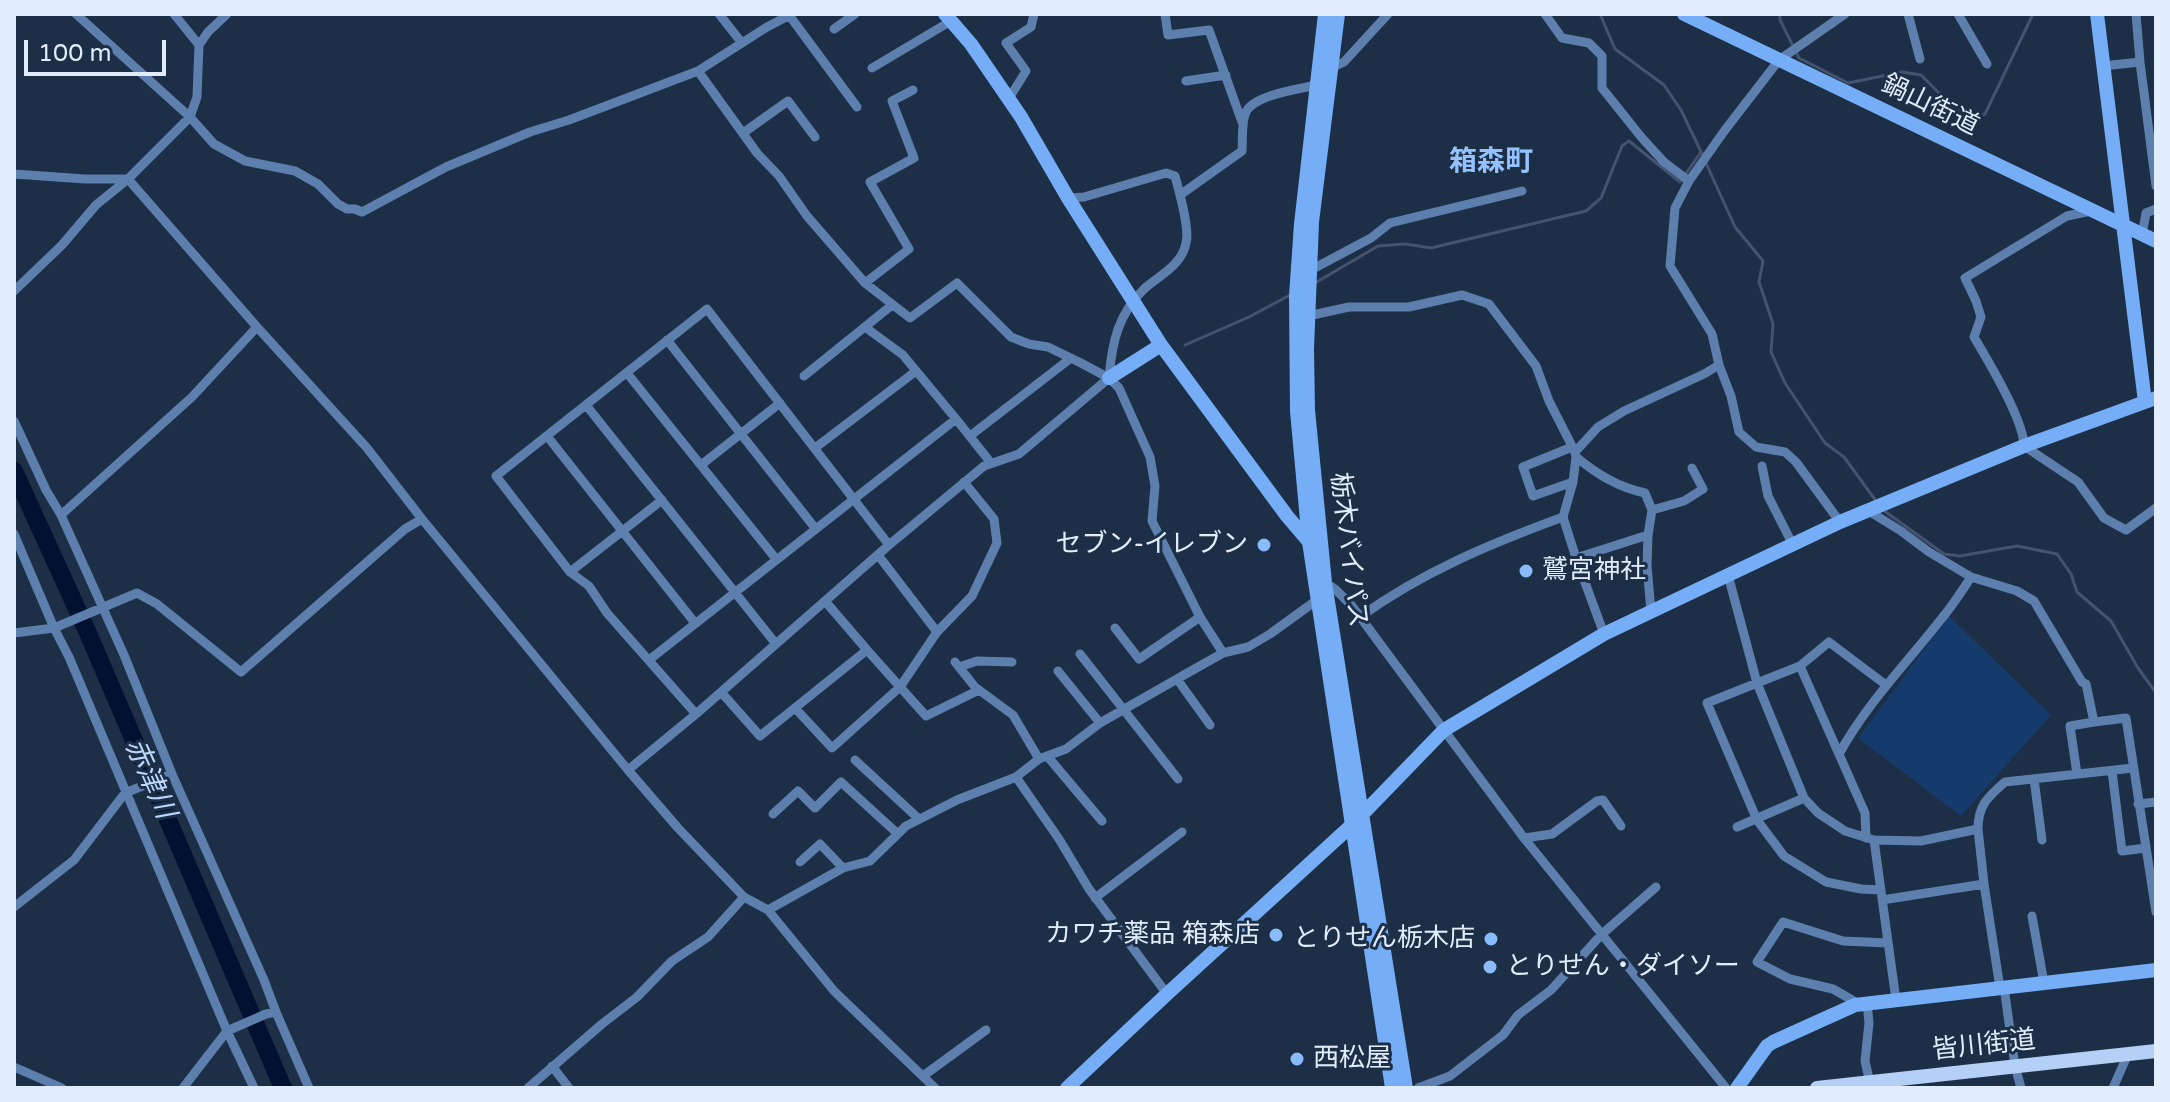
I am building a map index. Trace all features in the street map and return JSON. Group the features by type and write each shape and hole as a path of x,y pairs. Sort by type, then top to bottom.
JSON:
{"main road":[{"name":"皆川街道","path":"1817,1088 2156,1051"}],"street":[{"path":"76,14 190,117 214,144 255,164 295,171 318,184 338,204 362,212 446,167 491,148 698,71 791,14 857,107"},
{"path":"174,14 199,45"},
{"path":"14,291 62,245 96,205 128,179 190,117 197,97 199,45 227,14"},
{"path":"719,14 742,43"},
{"path":"834,29 855,14"},
{"path":"1008,100 1026,71 1006,43 1031,27 1034,14"},
{"path":"1165,14 1168,35 1209,30 1244,125"},
{"name":"栃木バイパス","path":"1325,14 1301,224 1296,296 1297,411 1309,542 1320,579 1358,820 1392,1088"},
{"name":"栃木バイパス","path":"1338,14 1315,184 1309,271 1308,410 1322,560 1317,600 1406,1088"},
{"path":"1331,68 1344,62 1388,14"},
{"path":"1545,14 1562,38 1589,43 1602,56 1602,88 1664,162 1689,181"},
{"name":"鍋山街道","path":"1684,14 1700,19 2149,238"},
{"path":"1840,522 1796,462 1785,452 1756,447 1739,432 1712,334 1670,266 1675,208 1689,181 1779,60 1845,14"},
{"path":"1908,14 1920,59"},
{"path":"1958,14 1987,64"},
{"path":"1067,1088 1358,820 1444,730 1604,634 1840,522 2024,446 2150,400 2123,226 2097,14"},
{"path":"2136,14 2156,186"},
{"path":"872,68 948,18 971,44 1008,100 1161,345 1322,560"},
{"path":"2103,66 2140,62"},
{"path":"698,71 807,216 865,283 892,305 910,318 957,283 1011,337 1048,347 1109,378 1119,388 1150,457 1155,486 1152,521 1200,617 1223,653"},
{"path":"1186,81 1226,75"},
{"path":"1180,195 1242,151 1244,114 1248,109 1258,101 1279,93 1317,85"},
{"path":"865,283 909,249 870,182 914,158 892,101 913,90"},
{"path":"743,133 788,101 815,137"},
{"path":"1068,198 1084,197 1166,173 1175,176 1180,195 1186,226 1185,247 1175,264 1134,300 1121,322 1113,339 1109,378"},
{"path":"14,174 128,179 367,448 422,519 678,828 744,897 768,910 834,991 935,1088"},
{"path":"1309,271 1371,238 1390,223 1522,191"},
{"path":"2149,238 2146,213 2156,209"},
{"path":"2024,446 2024,436 1974,337 1981,317 1965,278 2067,216 2092,211"},
{"path":"1308,316 1349,307 1409,307 1462,295 1489,304 1536,366 1549,401 1575,452 1607,479 1626,489 1645,493 1652,510 1648,535 1651,611"},
{"path":"804,376 892,305"},
{"path":"696,714 607,613 589,586 570,572 496,476 707,309 889,545"},
{"path":"61,515 192,397 257,327"},
{"path":"865,327 903,355 991,463"},
{"path":"667,340 815,528"},
{"path":"628,770 984,466 1019,454 1109,378 1161,345"},
{"path":"970,436 1071,358"},
{"path":"1573,482 1533,496 1523,467 1575,452 1598,427 1611,419 1719,365"},
{"path":"815,448 916,371"},
{"path":"627,373 776,559"},
{"path":"701,465 780,403"},
{"path":"586,405 776,644"},
{"path":"649,660 956,419"},
{"path":"14,421 61,515 124,655 172,774 264,980 271,1013 309,1088"},
{"path":"547,436 695,623"},
{"path":"2024,446 2078,482 2104,518 2126,530 2156,508"},
{"path":"1575,452 1573,482 1563,517 1604,634"},
{"path":"1762,466 1768,496 1793,545"},
{"path":"1652,510 1684,501 1703,489 1692,468"},
{"path":"795,708 832,748 900,687 937,632 972,596 997,543 994,519 964,482"},
{"path":"570,572 662,500"},
{"path":"1867,510 1971,577 2017,591 2034,601 2086,684 2094,722"},
{"path":"1360,617 1434,571 1563,517"},
{"path":"14,633 54,628 137,593 157,604 241,672 405,529 422,519"},
{"path":"14,534 130,791 254,1088"},
{"path":"1576,558 1648,535"},
{"path":"878,555 937,632"},
{"path":"1728,575 1757,683 1804,798 1818,813 1845,831 1870,839 1921,841 1978,829"},
{"path":"1839,754 1886,685 1944,617 1971,577"},
{"path":"1320,579 1344,597 1360,617 1524,838 1726,1088"},
{"path":"768,910 843,868 870,861 906,826 957,800 1016,777 1044,758 1066,749 1100,723 1223,653 1248,647 1317,600"},
{"path":"825,601 926,716 979,690"},
{"path":"1115,628 1139,659 1200,617"},
{"path":"1886,685 1829,642 1800,666 1707,703 1757,820 1784,856 1826,882 1881,895 1984,884"},
{"path":"721,692 760,736 867,650"},
{"path":"1080,654 1178,779"},
{"path":"1012,662 957,664 979,690 1013,715 1044,758 1102,821"},
{"path":"1800,666 1865,813 1896,1000"},
{"path":"1058,671 1100,723"},
{"path":"1177,679 1210,725"},
{"path":"2077,774 2070,726 2126,718 2156,912"},
{"path":"855,760 919,819"},
{"path":"2021,1088 1984,884 1979,811 1990,795 2005,782 2133,768"},
{"path":"2112,771 2122,851 2146,848"},
{"path":"14,907 74,860 130,791 172,774"},
{"path":"1016,777 1095,898 1167,994"},
{"path":"2034,779 2042,840"},
{"path":"773,814 798,791 815,808 841,782 898,834"},
{"path":"1737,827 1804,798"},
{"path":"1524,838 1552,834 1597,801 1603,800 1621,826"},
{"path":"2138,804 2156,802"},
{"path":"1095,898 1182,832"},
{"path":"800,862 820,844 843,868"},
{"path":"1418,1088 1450,1076 1503,1035 1518,1015 1551,990 1601,935 1656,887"},
{"path":"528,1088 637,997 672,961 708,937 744,897"},
{"path":"2032,916 2044,983"},
{"path":"1875,1084 1865,1061 1869,1023 1863,1004 1833,989 1790,979 1757,962 1783,922 1843,941 1888,943"},
{"path":"1737,1088 1773,1042 1863,1004 2156,970"},
{"path":"183,1088 229,1030 271,1013"},
{"path":"923,1076 986,1030"},
{"path":"2113,1088 2128,1054"},
{"path":"552,1066 569,1088"},
{"path":"14,1067 62,1088"}],"shaded area":[{"path":"1949,616 2051,715 1961,816 1858,738"}],"waterway":[{"path":"1600,14 1615,49 1664,85 1681,110 1703,156"},
{"path":"1780,14 1799,58 1848,83 1902,72 1921,75 1949,103 1972,118 1985,114 2033,14"},
{"path":"1315,283 1378,246 1405,244 1431,248 1586,211 1601,198 1622,146 1629,141 1680,182 1701,152"},
{"path":"1706,163 1735,227 1763,261 1759,282 1773,324 1771,352 1785,383 1825,443 1844,457 1876,501"},
{"path":"1185,345 1290,295"},
{"name":"赤津川","path":"14,471 88,633 283,1088"},
{"path":"1883,510 1944,554 1960,556 2017,546 2057,554 2071,574 2077,592 2111,621 2156,693"}],"place":[{"name":"セブン-イレブン","path":"1264,545"},
{"name":"鷲宮神社","path":"1526,571"},
{"name":"カワチ薬品 箱森店","path":"1276,935"},
{"name":"とりせん栃木店","path":"1491,939"},
{"name":"とりせん・ダイソー","path":"1490,967"},
{"name":"西松屋","path":"1297,1059"}],"district":[{"name":"箱森町","path":"1491,163"}]}
